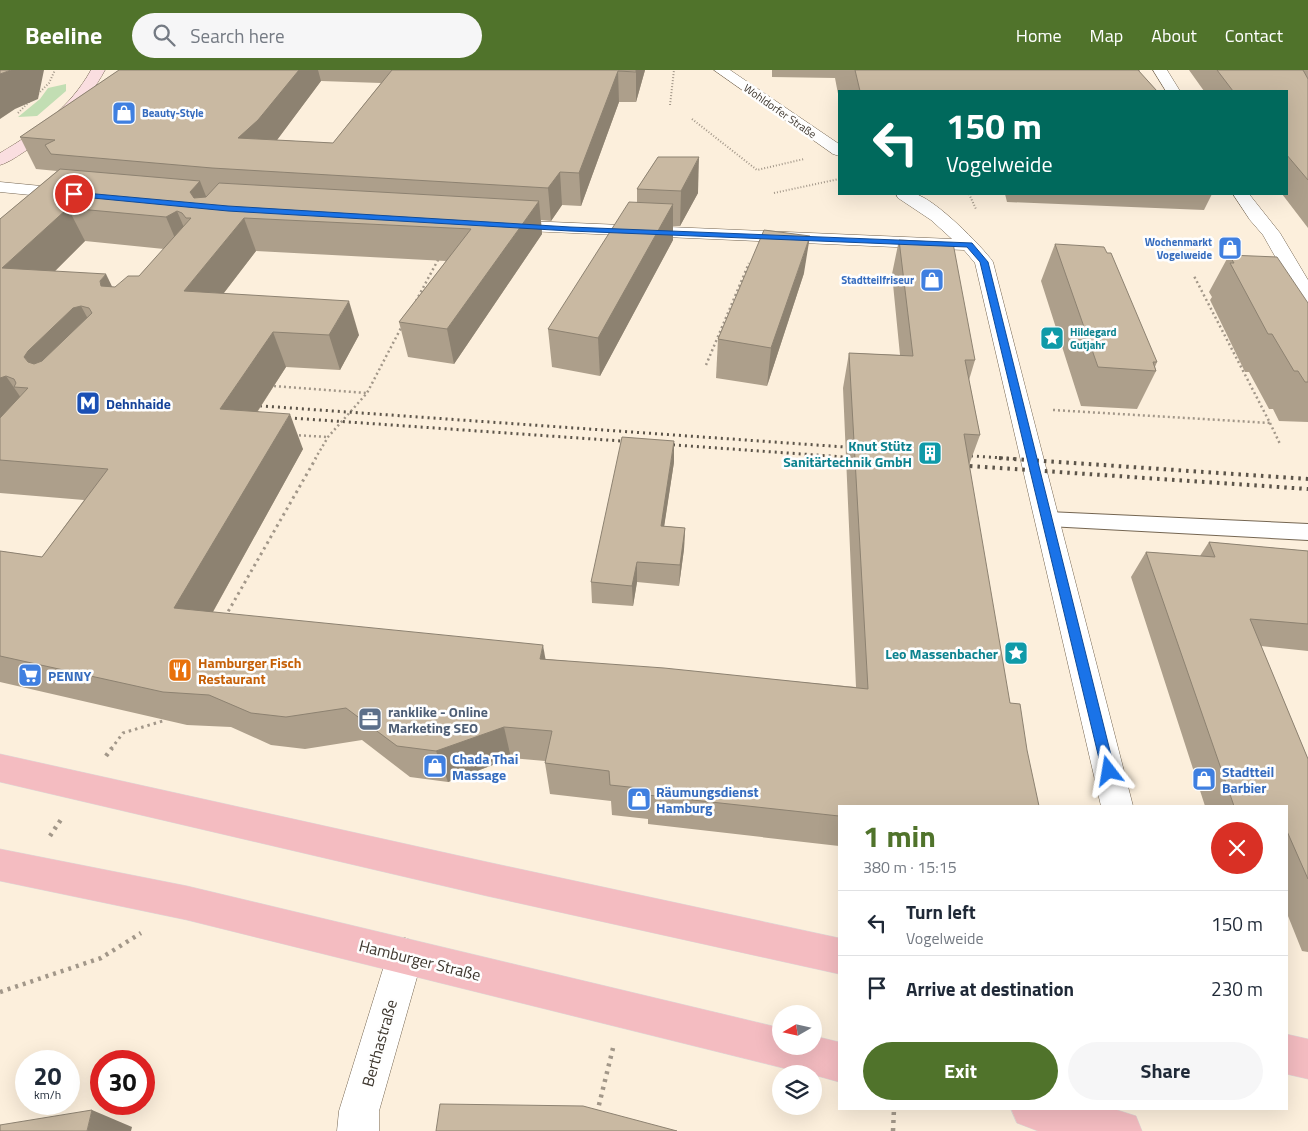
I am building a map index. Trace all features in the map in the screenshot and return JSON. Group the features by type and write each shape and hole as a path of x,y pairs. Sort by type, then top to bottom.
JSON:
{"main road":[{"path":"0,160 39,136 68,113 81,98 98,70"},
{"path":"0,768 468,875 838,956"},
{"name":"Hamburger Straße","path":"0,865 187,903 838,1062"},
{"path":"1288,1054 1308,1059"},
{"path":"1034,1110 1121,1131"}],"street":[{"name":"Wohldorfer Straße","path":"721,70 838,150"},
{"path":"1160,70 1172,90"},
{"path":"0,187 88,196"},
{"path":"906,195 940,217 970,244 984,262 1117,805"},
{"path":"1242,195 1256,216 1300,267 1295,278 1308,297"},
{"path":"486,224 760,237 970,244"},
{"name":"Berthastraße","path":"358,1131 359,1111 405,956"}],"lane":[{"path":"1048,519 1308,532"}],"path":[{"path":"14,117 49,83 55,70"},
{"path":"670,105 674,70"},
{"path":"692,118 756,170 811,158"},
{"path":"774,194 838,179"},
{"path":"706,365 760,237"},
{"path":"414,305 442,253"},
{"path":"1194,276 1280,444"},
{"path":"222,623 328,437 367,393 404,323"},
{"path":"274,386 367,393"},
{"path":"1020,408 1270,423"},
{"path":"291,435 328,437"},
{"path":"0,992 101,958 187,903"},
{"path":"596,1115 623,1009"},
{"path":"893,1131 894,1110"}],"green space":[{"path":"66,84 66,91 37,116 18,117 40,99 48,88"}],"building":[{"path":"0,70 11,70 0,74"},
{"path":"119,70 299,70 258,120 238,138 333,143 392,70 636,70 636,72 618,71 579,173 560,172 548,188 212,168 51,154 45,145 55,140 20,137"},
{"path":"855,70 1138,70 1156,90 860,90"},
{"path":"1217,70 1303,70 1308,79 1308,180 1288,156 1288,90 1232,90"},
{"path":"658,157 699,157 681,191 637,189"},
{"path":"60,169 200,181 190,192 194,198 206,197 219,183 539,201 447,329 399,322 471,229 244,218 184,291 349,301 329,335 273,332 220,409 290,414 174,608 543,645 540,659 664,668 868,689 849,353 913,356 899,240 953,243 975,360 965,360 980,435 964,434 1010,703 1020,704 1027,750 1039,805 838,805 838,816 647,795 648,789 610,785 609,771 545,763 552,731 504,727 436,751 397,746 346,708 286,717 251,713 209,695 163,692 0,656 0,551 42,557 108,469 0,460 0,418 28,388 14,387 16,383 14,379 6,376 0,378 0,219","holes":["68,208 166,217 177,211 186,218 191,218 139,276 128,276 115,287 101,286 100,281 106,274 2,268","81,306 89,308 92,313 42,361 34,364 28,362 24,357 28,351 73,308"]},
{"path":"629,202 673,204 598,338 548,329"},
{"path":"764,230 810,236 771,348 718,339"},
{"path":"1055,244 1104,247 1107,253 1111,253 1157,362 1153,362 1156,371 1098,367"},
{"path":"1229,255 1277,257 1308,303 1308,382 1305,382 1298,371 1294,371 1272,334 1268,334 1230,263 1234,263"},
{"path":"622,437 674,441 661,526 685,528 680,565 637,562 632,586 591,582"},
{"path":"1209,542 1308,551 1308,624 1250,619 1308,759 1308,879 1288,834 1288,805 1234,805 1146,552 1215,557"},
{"path":"440,1104 583,1106 677,1131 436,1131"},
{"path":"90,1110 87,1131 0,1131 0,1125 61,1115 80,1115 80,1112"}],"railway":[{"path":"248,405 859,448"},
{"path":"277,417 636,442"},
{"path":"661,444 858,458 854,458"},
{"path":"959,455 1017,459"},
{"path":"999,458 1308,479"},
{"path":"955,465 1308,489"}],"place":[{"name":"Beauty-Style","path":"124,113"},
{"name":"Wochenmarkt Vogelweide","path":"1230,248"},
{"name":"Stadtteilfriseur","path":"932,280"},
{"name":"Hildegard Gutjahr","path":"1052,338"},
{"name":"Dehnhaide","path":"88,403"},
{"name":"Knut Stütz Sanitärtechnik GmbH","path":"930,453"},
{"name":"Leo Massenbacher","path":"1016,653"},
{"name":"Hamburger Fisch Restaurant","path":"180,670"},
{"name":"PENNY","path":"30,675"},
{"name":"ranklike - Online Marketing SEO","path":"370,719"},
{"name":"Chada Thai Massage","path":"435,766"},
{"name":"Stadtteil Barbier","path":"1204,779"},
{"name":"Räumungsdienst Hamburg","path":"639,799"}],"route":[{"path":"74,194 228,208 570,229 970,244 984,262 1109,771"}]}
